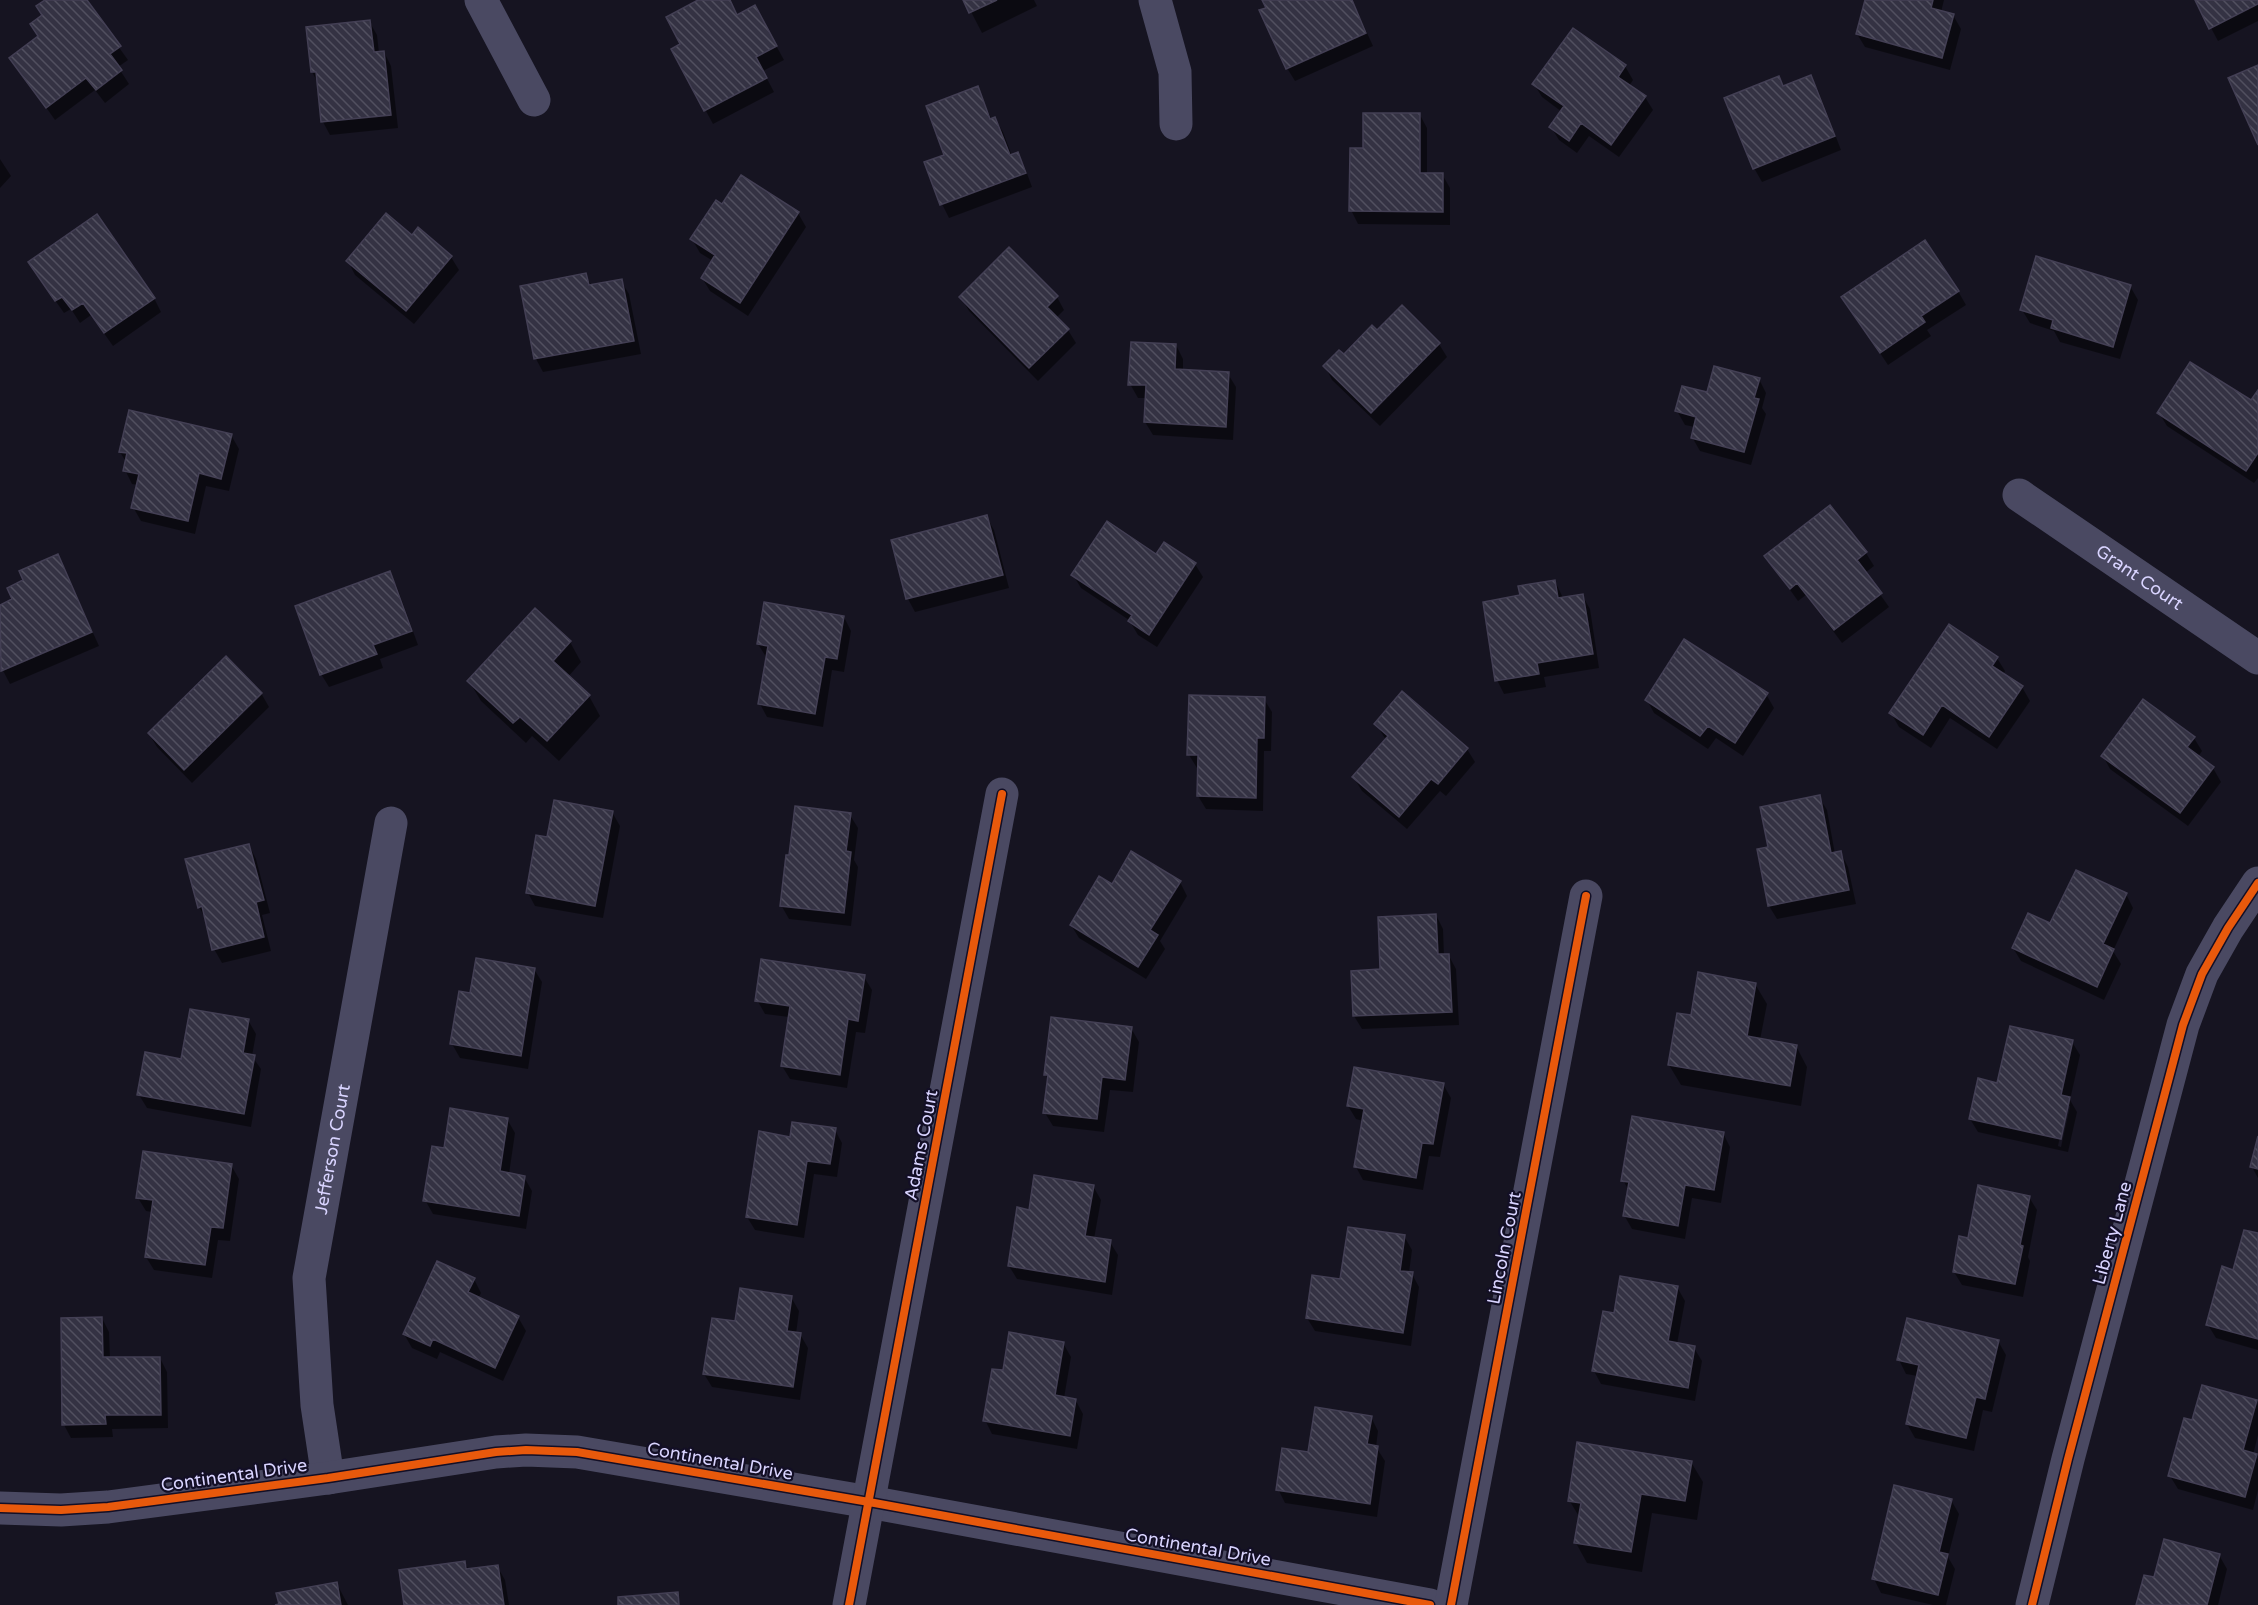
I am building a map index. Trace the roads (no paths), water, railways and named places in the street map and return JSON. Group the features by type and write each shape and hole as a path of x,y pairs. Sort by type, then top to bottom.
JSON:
{"street":[{"path":"481,0 534,100"},
{"path":"1155,0 1175,72 1176,124"},
{"name":"Grant Court","path":"2019,495 2258,658"},
{"name":"Adams Court","path":"849,1605 1002,794"},
{"name":"Jefferson Court","path":"328,1478 317,1405 309,1278 391,823"},
{"name":"Liberty Lane","path":"2032,1605 2068,1459 2183,1025 2202,974 2228,928 2258,883"},
{"name":"Lincoln Court","path":"1451,1605 1586,896"},
{"name":"Continental Drive","path":"0,1508 61,1510 108,1507 328,1478 496,1452 526,1450 577,1452 869,1502 1430,1605"}]}
